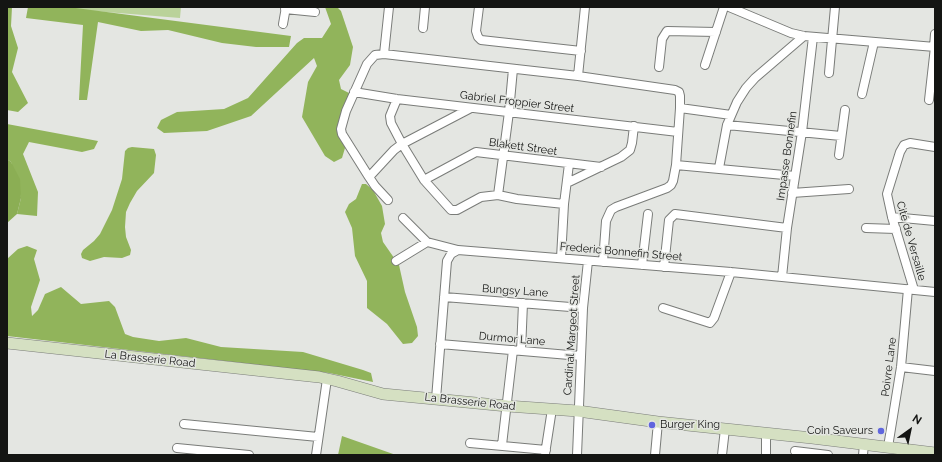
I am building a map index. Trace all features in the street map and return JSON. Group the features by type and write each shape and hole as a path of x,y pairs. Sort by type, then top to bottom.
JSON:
{"main road":[{"name":"La Brasserie Road","path":"7,343 326,379 383,394 506,406 578,411 658,422 766,433 863,449 888,447 935,453"}],"street":[{"path":"384,54 389,7"},
{"path":"422,28 425,7"},
{"path":"479,7 476,31 478,38 481,40 581,50"},
{"path":"578,76 585,7"},
{"path":"705,66 724,7"},
{"path":"729,7 791,33 804,36 934,47"},
{"path":"829,73 835,7"},
{"path":"283,24 285,8 315,12"},
{"path":"659,67 662,39 667,31 716,32"},
{"path":"929,100 935,34"},
{"path":"719,168 727,125 743,93 755,78 804,36"},
{"name":"Impasse Bonnefin","path":"782,277 792,193 802,132 813,37"},
{"path":"862,94 874,42"},
{"path":"388,200 375,186 342,134 342,122 354,92 367,64 371,58 379,54 578,76 675,90 679,92 680,108 676,165 673,181 671,185 653,194 616,206 611,210 606,221 604,262"},
{"path":"498,195 504,155 513,69"},
{"name":"Gabriel Froppier Street","path":"354,92 397,100 678,132"},
{"path":"397,100 390,116 390,123 424,180 451,210 457,210 481,197 498,195 517,199 564,204"},
{"path":"369,176 394,150 402,144 472,108"},
{"path":"680,108 731,115"},
{"path":"839,155 845,110"},
{"path":"727,125 841,136"},
{"path":"567,183 621,157 630,150 634,126"},
{"name":"Cité de Versaille","path":"911,289 887,194 900,152 904,145 910,143 935,147"},
{"name":"Blakett Street","path":"424,180 476,152 601,167"},
{"path":"561,258 568,164"},
{"path":"676,165 795,176"},
{"path":"792,193 849,189"},
{"path":"642,265 648,214"},
{"path":"664,267 669,220 675,214 788,228"},
{"path":"892,217 935,221"},
{"path":"396,261 427,242 403,218"},
{"path":"866,228 896,229"},
{"name":"Frederic Bonnefin Street","path":"427,242 458,250 731,272 935,292"},
{"path":"436,398 448,261 451,254 458,250"},
{"name":"Cardinal Margeot Street","path":"578,455 578,411 582,356 583,308 588,261"},
{"path":"663,308 710,323 714,318 731,272"},
{"name":"Poivre Lane","path":"888,447 901,367 911,289"},
{"name":"Bungsy Lane","path":"444,297 583,308"},
{"path":"502,445 506,406 517,350 523,303"},
{"name":"Durmor Lane","path":"440,344 582,356"},
{"path":"901,367 935,371"},
{"path":"316,455 326,379"},
{"path":"470,443 502,445 546,452 552,409"},
{"path":"655,455 658,422"},
{"path":"184,424 318,437"},
{"path":"722,455 725,429"},
{"path":"766,433 766,455"},
{"path":"177,448 249,455"},
{"path":"795,451 828,455"}],"shaded area":[{"path":"7,7 12,7 11,26 18,48 12,72 28,103 18,112 7,110"},
{"path":"28,7 68,7 291,36 289,47 256,47 222,43 168,30 141,31 98,22 87,100 79,100 83,25 26,18"},
{"path":"44,7 181,7 180,18"},
{"path":"325,7 337,7 341,11 353,47 350,65 339,80 341,89 349,93 343,129 345,148 342,158 334,162 325,156 302,117 308,82 317,66 314,58 251,116 207,131 164,133 157,128 161,120 177,112 224,109 248,98 297,43 304,38 322,38 331,24"},
{"path":"7,124 98,141 94,149 82,152 29,142 23,154 38,192 37,216 17,214 21,198 11,162 7,159"},
{"path":"132,147 154,149 156,155 154,173 137,191 126,212 125,227 126,237 131,250 130,255 122,258 104,257 90,261 82,258 81,254 83,250 100,234 112,210 122,179 125,151"},
{"path":"7,159 11,162 20,179 21,198 17,214 7,223"},
{"path":"362,184 366,184 373,190 382,206 385,224 381,233 383,242 399,265 405,292 417,327 418,336 412,343 403,344 387,324 367,308 367,281 355,256 352,228 345,212 349,204 356,199"},
{"path":"27,246 37,250 34,259 40,280 31,307 32,316 38,310 45,294 61,287 81,304 109,301 115,307 125,334 133,337 159,341 186,338 221,347 303,352 371,373 373,382 329,373 7,336 7,259 18,249"},
{"path":"342,436 396,455 338,455"}],"place":[{"name":"Burger King","path":"652,425"},
{"name":"Coin Saveurs","path":"881,431"}]}
